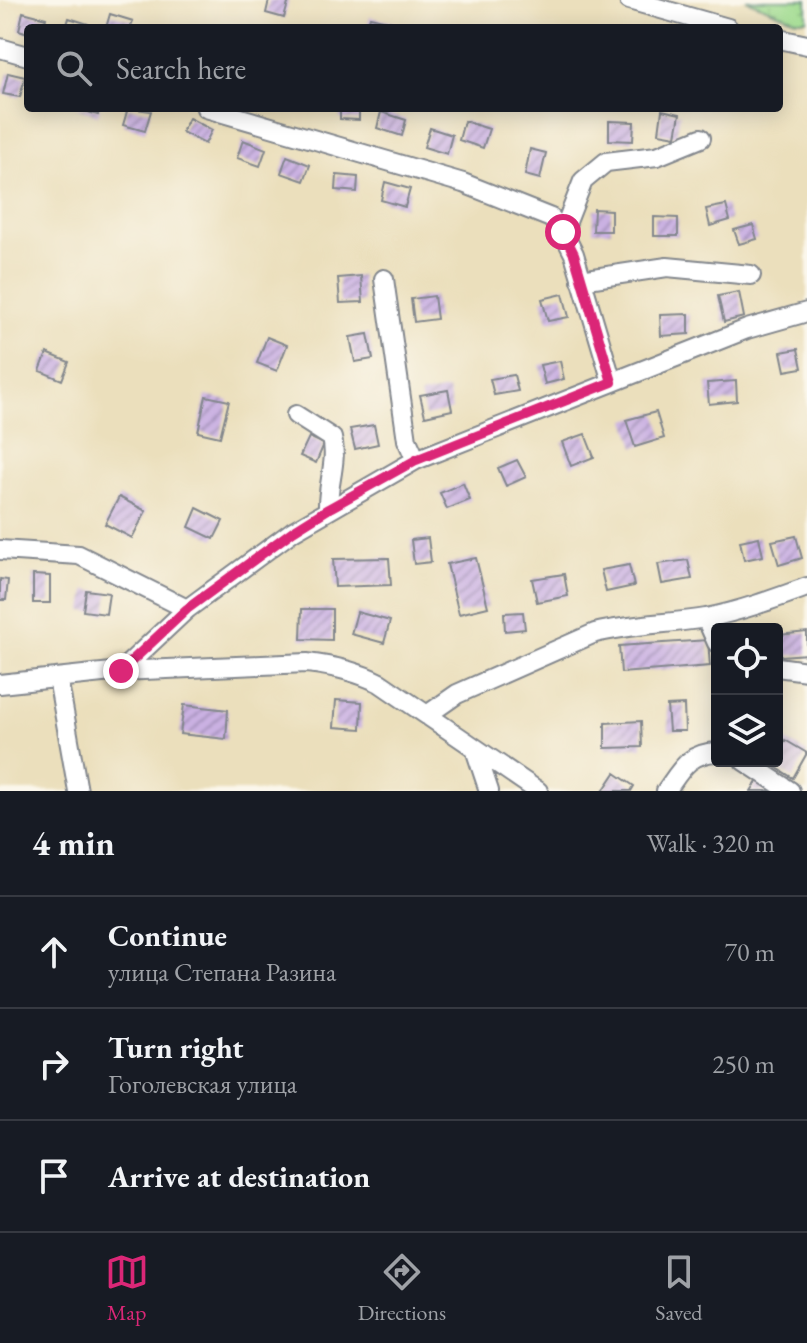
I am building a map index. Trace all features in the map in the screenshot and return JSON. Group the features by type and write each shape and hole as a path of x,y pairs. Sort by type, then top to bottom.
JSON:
{"street":[{"path":"629,0 714,24"},
{"path":"783,40 807,45"},
{"path":"0,48 24,55"},
{"path":"220,112 463,183 551,218 563,232 574,254 612,382"},
{"path":"563,232 583,181 606,162 657,156 701,138"},
{"path":"581,280 667,267 751,275"},
{"path":"384,279 407,440 416,460"},
{"path":"121,671 187,609 293,531 416,460 747,329 807,312"},
{"path":"296,415 332,438 335,452 328,509"},
{"path":"0,550 79,555 187,609"},
{"path":"427,715 457,694 595,633 706,618 762,604 807,587"},
{"path":"706,618 711,629"},
{"path":"0,684 121,671 307,663 337,666 357,671 380,683 538,791"},
{"path":"783,668 807,671"},
{"path":"58,678 78,791"},
{"path":"475,749 489,791"},
{"path":"666,791 684,765 696,755 711,753"},
{"path":"753,767 790,791"}],"green space":[{"path":"746,0 807,0 807,20 796,20"}],"building":[{"path":"269,0 289,0 284,18 266,13"},
{"path":"23,12 46,18 45,24 24,24 24,32 19,30"},
{"path":"110,14 133,21 132,24 107,24"},
{"path":"370,17 396,23 396,24 368,24"},
{"path":"69,18 88,24 67,24"},
{"path":"8,73 24,77 20,97 3,94"},
{"path":"127,112 151,112 145,131 123,125"},
{"path":"340,112 359,112 359,120 340,119"},
{"path":"381,112 406,120 402,136 377,128"},
{"path":"662,112 680,114 676,136 659,133"},
{"path":"189,118 212,130 205,144 182,132"},
{"path":"464,121 489,129 483,148 459,140"},
{"path":"609,121 634,122 633,141 609,140"},
{"path":"430,128 452,135 447,154 424,147"},
{"path":"243,140 266,149 260,166 237,158"},
{"path":"530,149 546,153 540,179 525,175"},
{"path":"287,156 310,165 304,181 281,173"},
{"path":"337,175 358,177 357,192 336,190"},
{"path":"385,182 410,189 405,207 381,200"},
{"path":"726,205 730,220 710,226 706,209"},
{"path":"594,209 611,210 611,231 593,231"},
{"path":"654,217 678,218 678,236 654,236"},
{"path":"753,225 757,239 739,244 734,230"},
{"path":"361,276 363,302 340,303 338,278"},
{"path":"739,292 744,317 724,322 718,296"},
{"path":"563,294 569,317 548,321 542,299"},
{"path":"434,296 437,319 414,322 411,299"},
{"path":"689,314 689,334 661,336 660,315"},
{"path":"368,334 373,359 355,362 350,337"},
{"path":"267,337 287,345 277,371 257,363"},
{"path":"798,349 802,368 785,371 781,352"},
{"path":"47,353 69,362 62,380 40,371"},
{"path":"560,361 564,379 545,384 540,365"},
{"path":"514,375 518,391 494,395 490,379"},
{"path":"736,381 737,401 709,404 707,383"},
{"path":"448,390 452,410 425,416 420,395"},
{"path":"206,396 229,401 220,437 198,432"},
{"path":"656,412 664,438 635,447 626,420"},
{"path":"374,425 378,444 355,449 350,429"},
{"path":"585,434 594,457 571,466 562,442"},
{"path":"309,437 324,444 316,463 300,456"},
{"path":"517,460 526,477 506,486 498,468"},
{"path":"463,483 470,500 447,509 440,493"},
{"path":"119,497 146,511 132,538 105,524"},
{"path":"197,508 223,521 214,539 189,527"},
{"path":"796,536 802,558 779,565 772,541"},
{"path":"759,537 763,556 744,560 740,541"},
{"path":"428,538 431,562 414,564 411,540"},
{"path":"389,558 391,585 335,587 333,559"},
{"path":"476,558 488,607 459,614 447,564"},
{"path":"688,560 692,579 662,584 658,564"},
{"path":"629,565 634,586 606,592 601,570"},
{"path":"564,574 568,596 537,602 532,579"},
{"path":"33,575 50,576 50,603 33,603"},
{"path":"0,579 8,580 6,600 0,600"},
{"path":"86,590 109,593 106,614 83,611"},
{"path":"302,609 332,609 332,640 301,639"},
{"path":"357,612 390,621 384,643 351,634"},
{"path":"523,612 525,629 505,631 504,613"},
{"path":"807,632 807,654 783,656 783,635"},
{"path":"708,640 710,666 621,673 619,646"},
{"path":"336,700 362,702 361,729 334,727"},
{"path":"184,705 228,710 226,739 180,734"},
{"path":"684,705 685,731 669,731 667,706"},
{"path":"641,721 642,747 605,748 605,723"},
{"path":"785,740 807,753 793,778 776,767 783,767"},
{"path":"615,773 634,786 631,791 603,791"},
{"path":"759,779 777,791 751,791"}],"route":[{"path":"121,671 187,609 328,509 416,460 612,382 574,254 563,232"}]}
